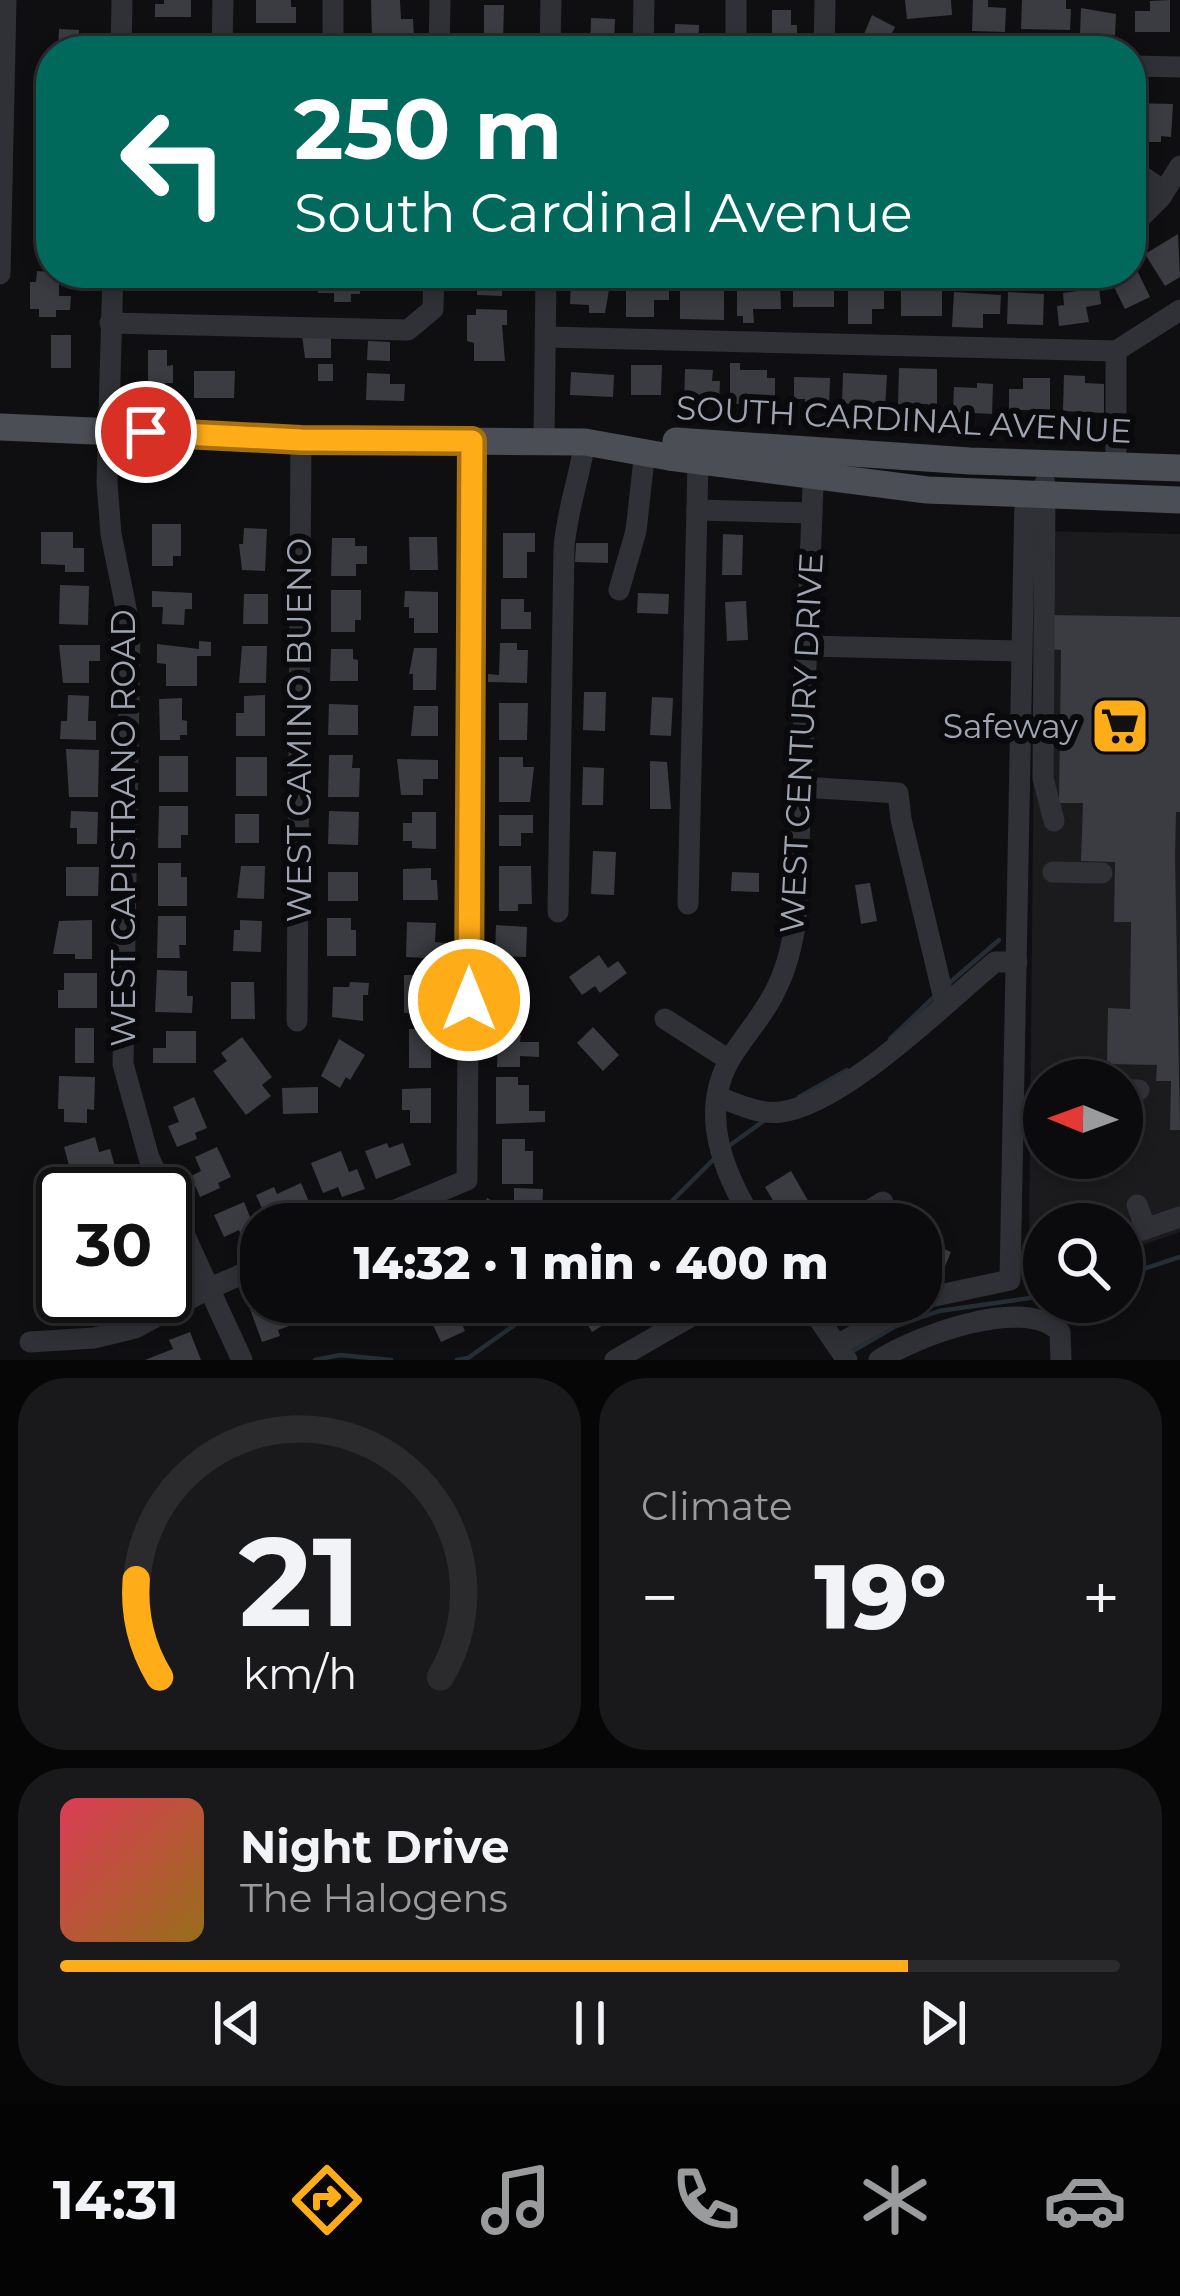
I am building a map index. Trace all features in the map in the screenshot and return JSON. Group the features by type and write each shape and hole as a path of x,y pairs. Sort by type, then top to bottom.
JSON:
{"main road":[{"name":"SOUTH CARDINAL AVENUE","path":"0,427 301,440 585,442 698,461 1180,468"},
{"name":"SOUTH CARDINAL AVENUE","path":"635,448 670,441 1035,497 1180,500"}],"street":[{"path":"0,274 6,0"},
{"path":"121,36 122,0"},
{"path":"222,36 223,0"},
{"path":"333,0 333,36"},
{"path":"439,36 440,0"},
{"path":"550,36 551,0"},
{"path":"643,36 644,0"},
{"path":"736,0 736,36"},
{"path":"824,36 825,0"},
{"path":"1146,66 1180,67"},
{"path":"1146,211 1180,166"},
{"path":"1146,179 1164,191"},
{"name":"WEST CAPISTRANO ROAD","path":"112,288 107,430 111,534 130,628 123,1064 149,1158 242,1360"},
{"path":"110,322 408,330 433,309 434,288"},
{"path":"544,441 547,288"},
{"path":"1116,352 1180,310"},
{"path":"546,337 1105,348 1116,352"},
{"path":"1116,352 1116,466"},
{"name":"WEST CAMINO BUENO","path":"297,1021 301,440"},
{"path":"412,1203 467,1180 472,441"},
{"path":"559,912 564,548 567,510 585,442"},
{"path":"619,590 636,531 635,448"},
{"path":"688,904 698,461"},
{"name":"WEST CENTURY DRIVE","path":"742,1203 716,1133 718,1097 729,1060 777,989 796,921 814,463"},
{"path":"942,1295 1010,1280 1020,651 1035,497 1046,464"},
{"path":"1035,497 1043,778 1054,821"},
{"path":"697,510 812,513"},
{"path":"807,646 1020,651"},
{"path":"802,787 898,793 945,1004"},
{"path":"1053,872 1102,873"},
{"path":"718,1097 756,1110 779,1112 802,1106 848,1083 994,962 1017,962"},
{"path":"665,1019 729,1060"},
{"path":"1143,1230 1180,1217"},
{"path":"1143,1221 1146,1229"},
{"path":"30,1342 67,1342 135,1328 240,1275"},
{"path":"879,1360 904,1344 956,1325 1030,1318 1052,1324 1060,1332 1061,1360"},
{"path":"615,1360 679,1323"},
{"path":"821,1323 842,1353 885,1323"}],"shaded area":[{"path":"1036,531 1180,534 1180,1232 1143,1245 1143,1203 1029,1203 1030,1179 1143,1179 1143,1059 1031,1059"}],"building":[{"path":"164,0 191,0 191,17 155,17 155,4 164,4"},
{"path":"256,0 291,0 296,23 256,23"},
{"path":"371,0 400,0 401,19 413,19 414,36 372,36"},
{"path":"905,0 951,0 952,15 907,19"},
{"path":"973,0 1006,8 1005,32 972,31"},
{"path":"1022,0 1066,0 1066,9 1071,9 1070,30 1021,29"},
{"path":"1170,0 1170,32 1135,32 1135,11 1150,11 1150,1"},
{"path":"484,5 504,5 503,36 484,36"},
{"path":"1081,8 1116,14 1115,35 1080,34"},
{"path":"772,10 791,10 797,36 772,36"},
{"path":"872,15 895,27 890,36 863,36"},
{"path":"591,18 615,19 614,36 590,36"},
{"path":"675,24 699,25 699,36 675,36"},
{"path":"59,29 79,30 79,36 59,36"},
{"path":"1146,103 1173,104 1171,137 1161,136 1161,142 1146,142"},
{"path":"1178,234 1180,277 1165,286 1146,253"},
{"path":"30,282 36,282 36,288 59,288 59,296 71,296 70,310 56,310 56,317 39,317 39,309 30,309"},
{"path":"204,288 241,288 241,291"},
{"path":"318,288 360,288 360,294 351,294 351,302 334,302 334,293 318,293"},
{"path":"477,288 502,288 502,296 477,295"},
{"path":"571,288 609,288 605,313 589,313 589,305 570,304"},
{"path":"626,288 669,288 669,300 654,300 654,317 626,317"},
{"path":"737,288 780,288 781,309 753,309 754,323 743,323 743,316 737,316"},
{"path":"793,288 834,288 834,307 793,307"},
{"path":"1099,288 1101,304 1086,307 1089,322 1059,326 1057,306 1064,305 1063,293"},
{"path":"1114,288 1146,288 1150,297 1125,309"},
{"path":"680,289 724,289 724,320 680,319"},
{"path":"848,290 884,290 884,309 872,309 872,324 848,324"},
{"path":"901,291 942,291 942,316 901,316"},
{"path":"954,292 1001,295 1000,314 983,314 983,328 952,327"},
{"path":"1008,292 1044,294 1043,325 1007,324"},
{"path":"476,309 507,310 507,325 502,325 505,361 474,361 474,343 467,341 467,315 476,315"},
{"path":"51,335 71,335 71,368 51,368"},
{"path":"302,335 331,335 331,358 305,358"},
{"path":"368,341 390,342 390,361 367,360"},
{"path":"148,350 167,350 167,366 173,365 173,383 165,383 165,397 148,397"},
{"path":"730,363 740,363 740,370 767,370 767,378 775,378 775,404 730,404"},
{"path":"318,364 333,364 333,381 318,381"},
{"path":"631,365 662,365 661,395 631,395"},
{"path":"899,368 937,369 937,418 928,417 928,404 898,404"},
{"path":"685,369 713,370 712,381 720,381 719,404 684,403"},
{"path":"194,371 235,371 234,398 194,398"},
{"path":"571,372 614,375 613,397 570,395"},
{"path":"367,373 390,374 390,384 405,384 404,401 366,400"},
{"path":"843,373 887,375 885,409 842,403"},
{"path":"1064,375 1085,376 1085,383 1104,384 1104,413 1063,411"},
{"path":"794,377 830,378 829,406 805,405 805,399 794,399"},
{"path":"1023,378 1050,378 1050,410 1009,410 1009,389 1023,389"},
{"path":"977,383 993,384 992,414 953,412 954,387 977,388"},
{"path":"152,524 181,524 181,556 173,556 173,566 152,566"},
{"path":"244,528 267,529 265,571 242,570 239,544 243,544"},
{"path":"41,532 73,532 73,548 84,548 84,572 41,564"},
{"path":"503,533 535,533 535,552 527,552 527,578 503,578"},
{"path":"723,534 743,535 742,575 722,575"},
{"path":"409,537 437,537 438,570 410,570"},
{"path":"332,538 355,538 355,546 367,546 367,564 356,564 356,576 331,576"},
{"path":"576,543 608,543 608,563 575,562"},
{"path":"60,585 89,586 88,625 59,624"},
{"path":"331,590 361,590 361,620 355,620 355,632 331,632"},
{"path":"152,591 192,593 192,609 185,609 184,625 162,624 163,607 152,607"},
{"path":"405,591 438,592 438,633 414,633 414,618 409,618 409,607 404,607"},
{"path":"638,593 669,594 668,614 637,613"},
{"path":"244,594 268,594 268,624 243,624"},
{"path":"501,599 524,599 524,612 531,612 531,629 501,629"},
{"path":"746,601 748,640 727,641 725,602"},
{"path":"1049,615 1180,617 1180,812 1176,812 1175,855 1180,1130 1170,1130 1171,1081 1156,1081 1157,1065 1143,1065 1143,1059 1107,1059 1108,1008 1130,1009 1131,922 1114,922 1115,862 1081,861 1083,803 1059,803 1061,650 1049,649"},
{"path":"199,641 211,642 211,656 197,656 197,686 166,686 166,664 157,663 157,644 199,649"},
{"path":"500,643 517,643 517,650 528,650 527,683 488,682 488,674 499,675"},
{"path":"59,645 100,645 100,661 89,661 89,683 63,683"},
{"path":"242,646 267,646 266,683 239,683"},
{"path":"414,648 437,648 436,690 413,690 413,674 409,674"},
{"path":"331,649 353,649 358,681 330,681"},
{"path":"584,692 606,692 605,731 583,730"},
{"path":"68,695 89,696 88,721 96,721 96,740 60,739 61,721 67,721"},
{"path":"265,695 265,736 236,736 236,713 244,713 244,696"},
{"path":"652,697 673,698 671,736 650,735"},
{"path":"182,698 187,735 180,735 180,740 160,740 159,699"},
{"path":"499,703 528,703 527,740 499,740"},
{"path":"329,704 358,705 358,735 328,735"},
{"path":"414,706 438,706 438,736 411,736"},
{"path":"66,749 99,750 98,797 69,797"},
{"path":"329,755 353,755 352,768 360,768 359,797 328,797"},
{"path":"159,756 188,756 188,792 159,792"},
{"path":"236,757 267,757 267,796 236,796"},
{"path":"499,757 523,757 523,767 534,767 530,802 499,802"},
{"path":"397,759 438,760 438,779 423,779 423,795 401,795"},
{"path":"650,761 667,762 671,809 650,809"},
{"path":"583,767 604,768 603,805 582,805"},
{"path":"159,806 188,806 188,835 181,835 181,848 158,848"},
{"path":"71,811 98,812 97,844 77,844 77,828 70,828"},
{"path":"329,811 359,812 358,845 328,844"},
{"path":"412,812 436,812 436,849 412,848 412,841 403,841 403,823 412,823"},
{"path":"235,814 259,814 259,843 235,843"},
{"path":"499,815 533,815 533,833 521,833 521,846 499,846"},
{"path":"593,851 616,852 614,895 591,894"},
{"path":"158,863 181,863 181,877 187,877 187,906 158,906"},
{"path":"241,866 265,866 264,899 237,898"},
{"path":"499,866 531,866 532,904 518,904 518,911 499,911"},
{"path":"66,867 99,867 98,896 66,896"},
{"path":"431,868 438,900 403,900 403,869"},
{"path":"328,872 358,872 358,901 328,901"},
{"path":"732,872 759,873 759,892 731,891"},
{"path":"870,883 877,921 861,924 855,885"},
{"path":"158,916 186,916 186,945 179,945 180,958 157,958"},
{"path":"327,918 351,918 356,956 327,956"},
{"path":"92,920 92,959 53,954 59,921"},
{"path":"240,920 262,921 261,952 233,951 234,930 240,930"},
{"path":"407,922 436,923 435,942 447,943 446,959 406,957"},
{"path":"496,925 527,927 526,957 495,956"},
{"path":"599,955 608,968 618,961 627,973 600,993 595,986 582,995 569,977"},
{"path":"157,970 187,971 192,1013 155,1012"},
{"path":"64,973 97,973 97,1008 58,1008"},
{"path":"497,973 522,974 521,1016 495,1015"},
{"path":"404,975 434,975 434,1013 404,1013"},
{"path":"231,982 254,982 255,1019 231,1019"},
{"path":"350,982 369,983 368,995 363,995 363,1021 332,1017 333,987 349,987"},
{"path":"593,1027 619,1055 603,1071 577,1043"},
{"path":"75,1028 94,1028 94,1063 75,1063"},
{"path":"409,1029 431,1029 431,1068 409,1068"},
{"path":"166,1031 196,1031 196,1063 153,1063 153,1048 166,1048"},
{"path":"498,1034 521,1035 520,1042 539,1042 539,1057 520,1056 520,1067 497,1067"},
{"path":"242,1037 272,1077 262,1085 271,1096 246,1115 213,1071 227,1061 221,1053"},
{"path":"339,1039 365,1055 340,1088 321,1076"},
{"path":"59,1076 95,1077 94,1110 87,1109 87,1123 64,1122 64,1109 58,1109"},
{"path":"496,1077 518,1077 518,1085 529,1085 529,1111 545,1111 545,1122 496,1124"},
{"path":"318,1087 318,1113 283,1114 282,1088"},
{"path":"431,1088 431,1123 410,1123 410,1110 402,1110 402,1089"},
{"path":"194,1097 207,1128 195,1133 197,1139 177,1147 168,1126 179,1122 173,1107"},
{"path":"95,1137 99,1152 110,1149 115,1167 70,1167 64,1147"},
{"path":"502,1139 525,1139 525,1151 533,1151 533,1184 502,1184"},
{"path":"387,1143 389,1148 403,1143 411,1165 376,1179 365,1151"},
{"path":"217,1147 231,1177 200,1197 192,1178 201,1171 195,1157"},
{"path":"341,1151 349,1172 357,1169 365,1189 342,1197 338,1187 323,1193 311,1163"},
{"path":"791,1171 809,1203 774,1203 765,1187"},
{"path":"301,1183 310,1203 260,1203 256,1195 274,1187 277,1194"},
{"path":"514,1188 543,1189 542,1203 514,1203"},
{"path":"240,1204 240,1233 224,1237 214,1215"},
{"path":"942,1248 951,1252 942,1271"},
{"path":"255,1323 297,1323 278,1330 280,1336 262,1342"},
{"path":"432,1323 461,1323 465,1331 441,1342"},
{"path":"190,1332 201,1360 145,1360 173,1349 169,1340"}],"waterway":[{"path":"947,985 999,940"},
{"path":"890,1039 934,997"},
{"path":"799,1097 847,1070"},
{"path":"726,1148 765,1120"},
{"path":"670,1203 717,1156"},
{"path":"1143,1269 1180,1257"},
{"path":"853,1351 894,1327 939,1311 1023,1299"},
{"path":"457,1360 468,1358 517,1323"},
{"path":"315,1360 340,1355 391,1360"}],"place":[{"name":"Safeway","path":"1120,726"}],"route":[{"path":"146,432 301,440 472,441 469,1000"}]}
